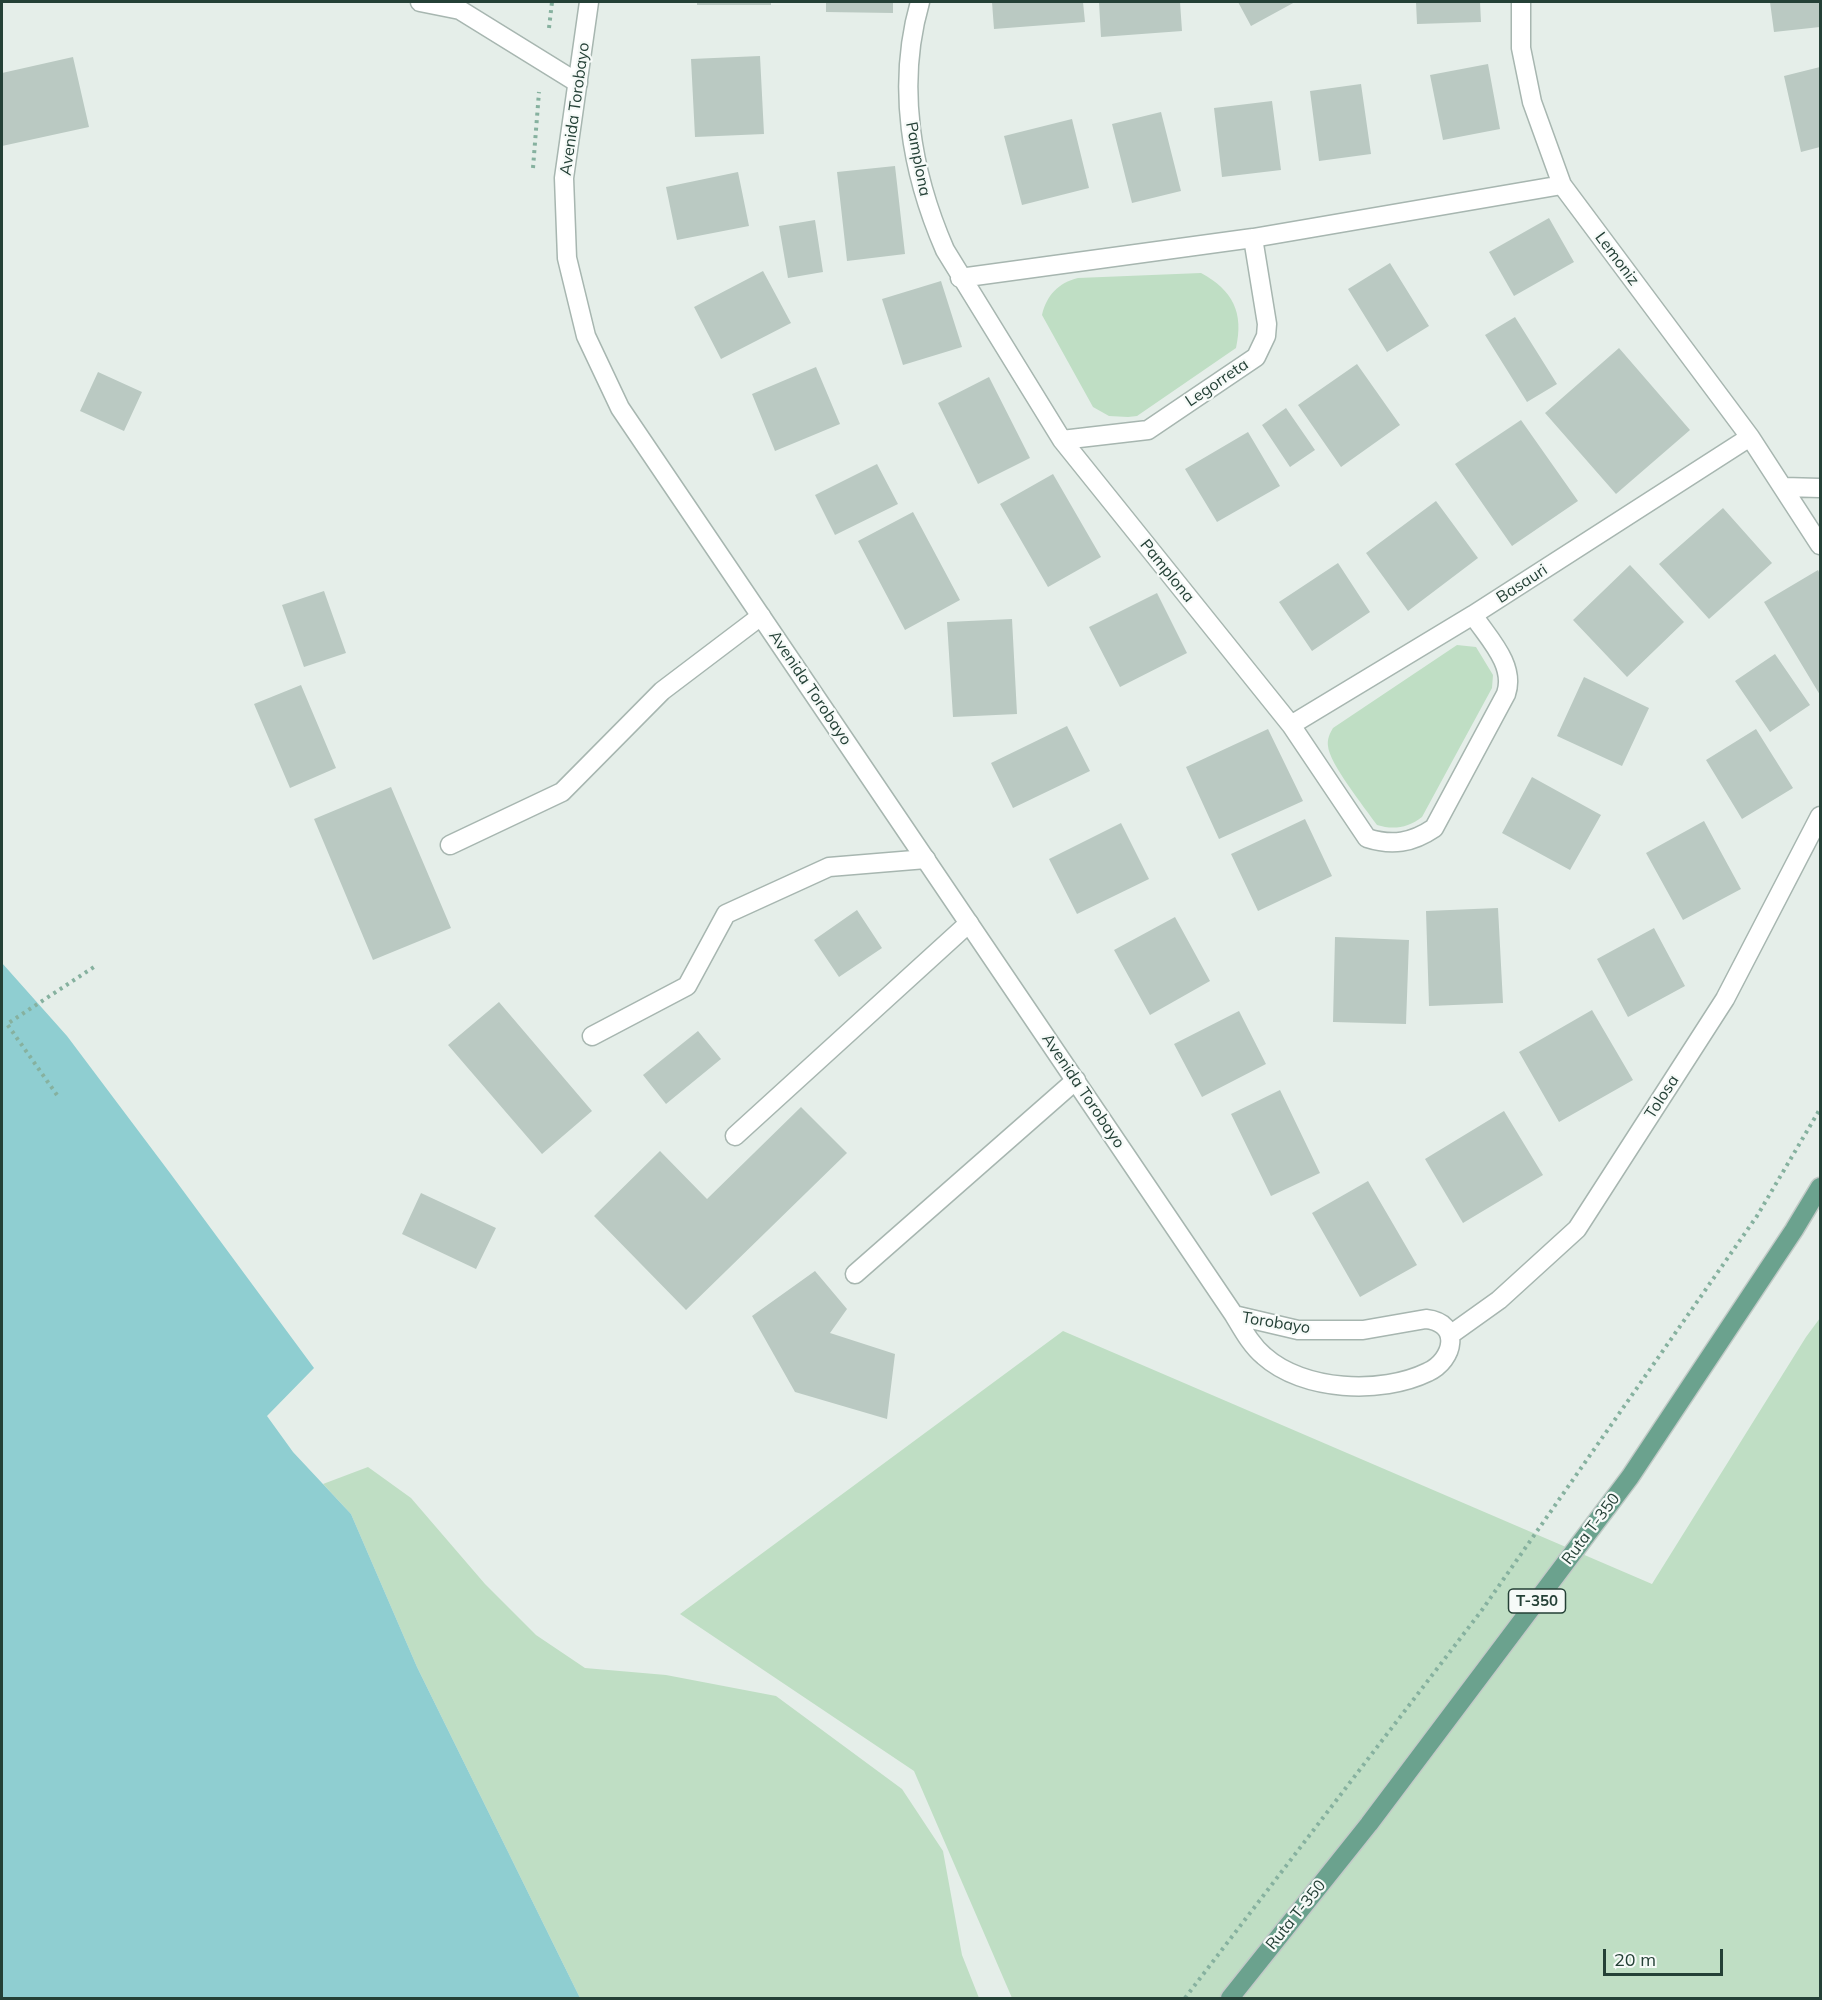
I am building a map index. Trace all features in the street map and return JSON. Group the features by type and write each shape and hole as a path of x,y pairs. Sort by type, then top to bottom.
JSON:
{"main road":[{"name":"Ruta T-350","path":"1230,1998 1370,1824 1630,1477 1821,1187"}],"street":[{"path":"420,2 460,10 578,83"},
{"name":"Avenida Torobayo","path":"590,2 564,178 567,258 586,336 620,408 1234,1315"},
{"name":"Pamplona","path":"920,2 910,54 908,96 911,139 932,221 945,250 960,278 1062,440 1291,725 1367,838 1395,843 1422,836 1434,828 1509,686 1505,663 1473,615"},
{"name":"Lemoniz","path":"1521,2 1521,48 1532,102 1562,185 1750,437 1821,545"},
{"path":"960,278 1253,238 1562,185"},
{"name":"Legorreta","path":"1062,440 1148,430 1256,357 1266,336 1267,324 1253,238"},
{"name":"Basauri","path":"1291,725 1473,615 1750,437"},
{"path":"1784,487 1821,488"},
{"path":"450,845 562,792 662,691 761,616"},
{"name":"Tolosa","path":"1450,1335 1499,1300 1577,1229 1725,999 1821,816"},
{"path":"592,1036 687,986 726,915 829,867 926,859"},
{"path":"735,1136 969,923"},
{"path":"855,1274 1076,1080"},
{"name":"Torobayo","path":"1234,1315 1298,1330 1363,1330 1426,1319 1438,1321 1447,1329 1451,1346 1447,1356 1429,1372 1385,1386 1345,1387 1306,1380 1283,1370 1263,1356 1247,1337 1234,1315"}],"path":[{"path":"57,1095 7,1024 97,965"},
{"path":"1185,1998 1482,1610 1757,1216 1821,1109"}],"green space":[{"path":"1201,273 1221,287 1234,304 1238,324 1236,348 1137,416 1109,416 1093,407 1042,315 1054,291 1078,278"},
{"path":"1457,645 1476,647 1493,675 1492,688 1422,817 1411,824 1400,827 1377,825 1334,763 1328,746 1330,734 1333,728"},
{"path":"1820,1318 1820,1998 1012,1998 914,1771 680,1614 1063,1331 1652,1584"},
{"path":"368,1467 411,1498 485,1584 536,1635 585,1668 666,1675 776,1696 902,1789 943,1851 962,1955 979,1998 580,1998 417,1667 351,1514 323,1484"}],"water":[{"path":"2,963 67,1036 314,1368 267,1416 293,1452 351,1514 417,1667 580,1998 2,1998"}],"building":[{"path":"697,2 771,2 771,5 697,5"},
{"path":"826,2 893,2 893,13 826,12"},
{"path":"992,2 1083,2 1085,22 994,29"},
{"path":"1099,2 1180,2 1182,31 1101,37"},
{"path":"1238,2 1295,2 1251,26"},
{"path":"1416,2 1480,2 1481,22 1417,24"},
{"path":"1770,2 1820,2 1820,27 1774,32"},
{"path":"760,56 764,134 695,137 691,59"},
{"path":"73,57 89,127 2,146 2,73"},
{"path":"1488,64 1500,129 1443,140 1430,75"},
{"path":"1820,67 1820,147 1801,152 1784,76"},
{"path":"1361,84 1371,154 1319,161 1310,91"},
{"path":"1272,101 1281,170 1222,177 1214,108"},
{"path":"1161,112 1181,191 1132,203 1112,124"},
{"path":"1072,119 1089,188 1022,205 1004,136"},
{"path":"895,166 905,254 847,261 837,172"},
{"path":"738,172 749,226 677,240 666,187"},
{"path":"1549,218 1574,262 1514,296 1489,252"},
{"path":"815,220 823,272 788,278 779,226"},
{"path":"1390,263 1429,326 1387,352 1348,289"},
{"path":"763,271 791,323 721,359 694,307"},
{"path":"941,281 962,347 903,365 882,299"},
{"path":"1515,317 1557,384 1527,402 1485,335"},
{"path":"1619,348 1690,430 1616,494 1545,413"},
{"path":"1357,364 1400,425 1341,467 1298,405"},
{"path":"816,367 840,424 775,451 752,394"},
{"path":"98,372 142,392 124,431 80,411"},
{"path":"989,377 1030,458 978,484 938,403"},
{"path":"1286,408 1315,450 1290,467 1262,425"},
{"path":"1521,420 1578,501 1512,546 1455,464"},
{"path":"1248,432 1280,486 1217,522 1185,469"},
{"path":"877,464 898,504 835,535 815,495"},
{"path":"1053,474 1101,557 1048,587 1000,504"},
{"path":"1436,501 1478,558 1408,611 1366,553"},
{"path":"1723,508 1772,563 1709,619 1659,564"},
{"path":"913,512 960,600 905,630 858,541"},
{"path":"1338,563 1370,612 1312,651 1279,602"},
{"path":"1630,565 1684,622 1627,677 1573,620"},
{"path":"1818,570 1820,574 1820,695 1764,602"},
{"path":"324,591 346,653 304,667 282,605"},
{"path":"1157,593 1187,653 1120,687 1089,627"},
{"path":"1012,619 1017,714 953,717 947,622"},
{"path":"1775,654 1810,705 1770,732 1735,681"},
{"path":"1584,677 1649,708 1622,766 1557,736"},
{"path":"301,685 336,768 290,788 254,704"},
{"path":"1067,726 1090,771 1013,808 991,763"},
{"path":"1268,729 1303,801 1219,839 1186,767"},
{"path":"1756,729 1793,788 1742,819 1706,760"},
{"path":"1532,777 1601,815 1570,870 1502,833"},
{"path":"391,787 451,928 373,960 314,819"},
{"path":"1305,819 1332,876 1258,911 1231,854"},
{"path":"1704,821 1741,889 1683,920 1646,853"},
{"path":"1121,823 1149,879 1077,914 1049,859"},
{"path":"1498,908 1503,1003 1429,1006 1426,911"},
{"path":"857,910 882,948 839,977 814,940"},
{"path":"1175,917 1210,981 1150,1015 1114,950"},
{"path":"1654,928 1685,986 1628,1017 1597,959"},
{"path":"1335,937 1409,940 1406,1024 1333,1022"},
{"path":"499,1002 592,1111 542,1154 448,1045"},
{"path":"1592,1010 1633,1080 1559,1122 1519,1052"},
{"path":"1239,1011 1266,1064 1202,1097 1174,1044"},
{"path":"698,1031 721,1059 666,1104 643,1075"},
{"path":"1280,1090 1320,1173 1271,1196 1231,1114"},
{"path":"801,1107 847,1153 686,1310 594,1216 660,1151 707,1199"},
{"path":"1504,1111 1543,1175 1463,1223 1425,1159"},
{"path":"1368,1181 1417,1265 1360,1297 1312,1213"},
{"path":"421,1193 496,1228 476,1269 402,1234"},
{"path":"815,1271 847,1309 830,1333 895,1354 887,1419 795,1392 752,1316"}]}
